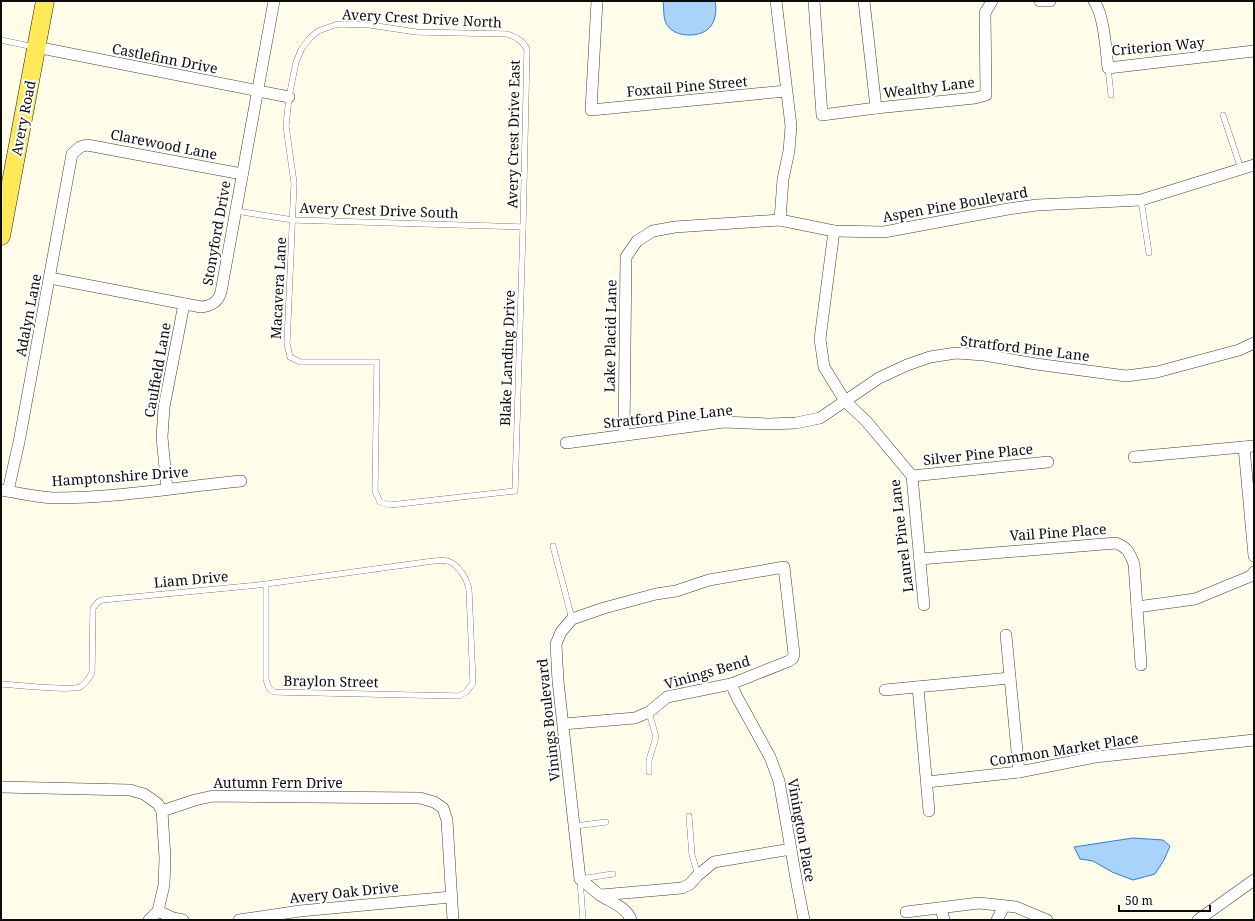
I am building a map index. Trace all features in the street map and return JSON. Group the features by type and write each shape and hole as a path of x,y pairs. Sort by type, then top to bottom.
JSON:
{"main road":[{"name":"Avery Road","path":"1,236 45,1"}],"street":[{"name":"Stonyford Drive","path":"50,278 201,307 209,306 215,303 220,297 274,1"},
{"name":"Foxtail Pine Street","path":"597,1 591,110 786,91"},
{"path":"776,1 791,126 789,151 783,179 780,220"},
{"name":"Wealthy Lane","path":"814,1 822,115 974,98 986,95 985,13 992,1"},
{"name":"Wealthy Lane","path":"864,1 876,108"},
{"path":"1040,1 1050,1"},
{"name":"Criterion Way","path":"1094,1 1101,17 1108,68 1254,51"},
{"name":"Castlefinn Drive","path":"36,47 289,97"},
{"name":"Clarewood Lane","path":"80,147 87,145 242,174"},
{"name":"Adalyn Lane","path":"5,490 19,442 72,154 80,147"},
{"name":"Aspen Pine Boulevard","path":"637,241 653,231 675,227 780,220 834,231 884,232 1037,205 1141,200 1254,165"},
{"name":"Laurel Pine Lane","path":"834,231 820,339 824,367 845,401 867,422 912,476 924,605"},
{"name":"Lake Placid Lane","path":"624,435 626,257 637,241"},
{"name":"Caulfield Lane","path":"167,489 162,437 163,415 184,304"},
{"name":"Stratford Pine Lane","path":"566,443 724,422 769,424 796,423 820,418 879,378 907,365 930,357 956,353 984,355 1036,364 1126,376 1157,372 1239,350 1254,343"},
{"path":"1134,457 1249,446 1254,556"},
{"name":"Silver Pine Place","path":"912,476 1048,462"},
{"name":"Hamptonshire Drive","path":"5,490 30,496 52,498 143,492 241,481"},
{"name":"Vail Pine Place","path":"920,559 1116,543 1124,546 1130,553 1134,564 1141,665"},
{"name":"Vinings Bend","path":"563,724 635,718 649,712 667,697 732,684 789,661 793,658 794,654 784,567 708,580 676,591 656,594 604,608 572,619"},
{"path":"1137,607 1195,599 1251,576 1254,572"},
{"name":"Vinings Boulevard","path":"572,619 561,632 556,644 580,879"},
{"path":"1006,636 1019,772"},
{"path":"885,690 1010,678"},
{"name":"Vinington Place","path":"732,684 737,697 770,756 779,781 804,920"},
{"path":"918,687 929,811"},
{"name":"Common Market Place","path":"926,782 1019,772 1095,756 1254,740"},
{"path":"1,788 130,790 144,794 158,804 162,811 165,858 164,885 158,911 149,920"},
{"name":"Autumn Fern Drive","path":"162,811 195,800 213,796 420,798 434,802 443,808 448,820 451,897"},
{"path":"601,895 682,888 690,884 698,875 714,862 791,850"},
{"path":"580,879 616,904 630,916 631,920"},
{"path":"1198,920 1254,880"},
{"path":"451,897 453,920"},
{"name":"Avery Oak Drive","path":"239,920 300,911 451,897"},
{"path":"906,912 979,904 1016,907 1047,920"},
{"path":"997,920 1004,906"},
{"path":"941,908 944,920"},
{"path":"158,911 173,918 183,920"}],"lane":[{"name":"Avery Crest Drive North","path":"318,31 338,24 370,25 416,32 507,34 516,37 523,43"},
{"name":"Macavera Lane","path":"318,31 302,48 296,62 289,97 286,126 294,182 287,344 290,357 300,362 376,362 375,490 380,502"},
{"path":"1,40 36,47"},
{"name":"Avery Crest Drive East","path":"523,43 526,49 527,57 523,227"},
{"path":"1108,68 1112,95"},
{"path":"1223,115 1240,169"},
{"path":"1141,200 1149,253"},
{"name":"Avery Crest Drive South","path":"236,211 293,220 523,227"},
{"name":"Blake Landing Drive","path":"380,502 390,505 515,491 523,227"},
{"path":"553,546 572,619"},
{"name":"Liam Drive","path":"1,684 78,688 84,684 92,673 93,608 102,600 266,584 440,561 455,564 467,581 469,590 473,674 473,683 471,687"},
{"name":"Braylon Street","path":"266,584 266,680 269,688 274,692 459,696 471,687"},
{"path":"649,712 656,736 649,760 649,772"},
{"path":"689,816 692,855 698,875"},
{"path":"574,826 606,822"},
{"path":"583,920 580,879 613,874"}],"water":[{"path":"663,1 715,1 716,12 714,20 710,27 702,33 685,35 673,31 669,28 665,21"},
{"path":"1133,838 1163,840 1170,846 1164,860 1155,874 1133,880 1112,872 1093,861 1080,859 1074,847"}]}
